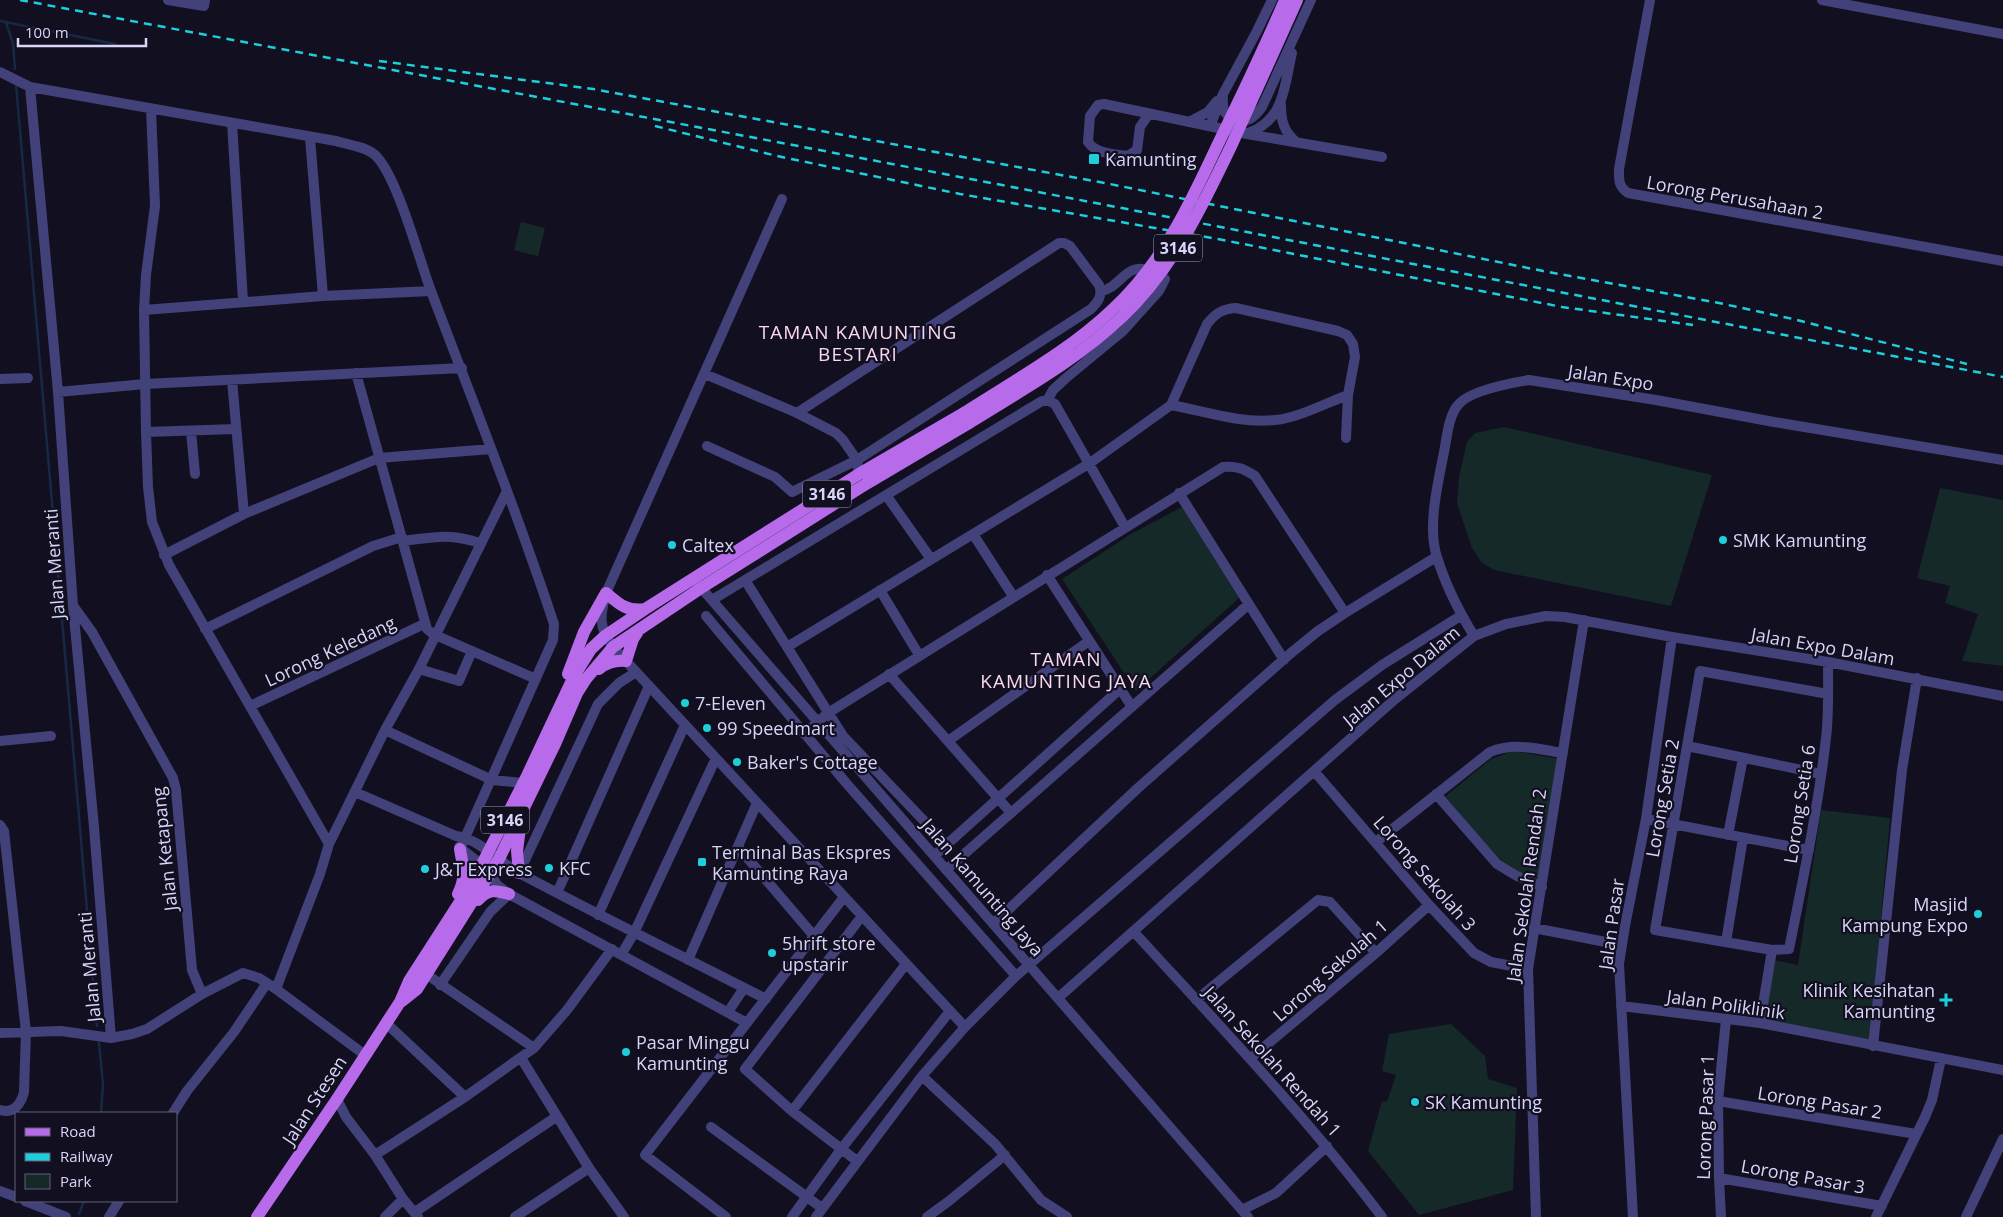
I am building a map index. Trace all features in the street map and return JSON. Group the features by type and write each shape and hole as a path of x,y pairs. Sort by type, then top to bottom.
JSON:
{"main road":[{"name":"3146","path":"400,1002 417,989 470,907 486,869 488,852 524,783 581,663 591,649 605,636 645,609 697,584 866,484 966,418 1080,338 1114,308 1140,281 1167,245 1195,194 1260,59 1285,0"},
{"name":"3146","path":"400,1002 409,981 474,880 499,859 542,772 577,693 586,679 613,647 640,629 697,584 859,474 1061,366 1094,342 1122,318 1146,292 1176,251 1204,204 1297,0"},
{"path":"565,696 568,675 577,651 594,612 606,593 628,610 645,609"},
{"path":"586,679 606,664 616,660 626,660 633,639 640,629"},
{"path":"519,873 517,851 520,827 542,772"},
{"path":"434,941 464,878 461,841"},
{"path":"470,907 488,891 494,890 509,894"},
{"name":"Jalan Stesen","path":"257,1217 400,1002"}],"street":[{"path":"168,0 204,6 205,0"},
{"path":"1189,122 1208,112 1222,94 1258,31 1272,0"},
{"path":"1222,94 1226,115 1238,121 1248,121 1255,117 1262,107 1311,0"},
{"name":"Lorong Perusahaan 2","path":"1650,0 1620,169 1620,185 1622,189 1628,193 2003,261"},
{"path":"1822,0 2003,34"},
{"path":"1296,32 1282,99 1281,120 1284,130 1296,142"},
{"path":"0,72 30,87 310,138 336,141 364,149 375,155 393,184 431,291 462,368 554,624 553,640 492,780 461,841"},
{"name":"Jalan Meranti","path":"30,87 58,392 73,606 94,826 111,1038"},
{"path":"1210,126 1222,94"},
{"path":"1247,134 1260,129 1270,121 1282,99"},
{"path":"1149,114 1140,128 1137,150 1128,156 1099,151 1092,148 1088,142 1090,116 1098,105 1104,104 1247,134 1382,157"},
{"path":"151,109 155,206 153,236 146,275 144,310 148,487 152,522 164,554 205,629 329,844"},
{"path":"232,123 243,302"},
{"path":"310,138 323,296"},
{"path":"782,199 606,593 601,622 605,636 613,647 964,1027"},
{"path":"707,446 775,477 792,492 857,460 1091,309 1100,299 1101,291 1099,285 1070,246 1059,243 797,413"},
{"path":"1047,401 1053,390 1066,378 1123,331 1159,291 1165,279 1162,276 1140,268 1130,271 1113,287 1101,291"},
{"path":"144,310 323,296 431,291"},
{"path":"788,647 1090,464 1171,405 1208,324 1215,314 1225,309 1236,308 1347,335 1353,344 1355,357 1348,395 1346,438"},
{"path":"58,392 145,384 462,368"},
{"path":"356,373 403,539 424,624 430,632 436,635 536,678"},
{"path":"705,374 797,413 836,433 857,460 859,474"},
{"path":"0,379 28,378"},
{"path":"232,380 244,514"},
{"name":"Jalan Expo","path":"1474,636 1462,615 1436,557 1433,532 1437,494 1451,419 1458,406 1467,398 1513,382 1529,380 1656,400 1774,422 2003,460"},
{"path":"1171,405 1259,421 1277,420 1348,395"},
{"path":"712,600 1042,401 1055,404 1125,526"},
{"path":"146,432 236,429"},
{"path":"191,431 195,474"},
{"path":"164,554 244,514 379,458 491,449"},
{"path":"804,734 828,712 1179,492 1223,467 1234,466 1243,468 1254,476 1345,613"},
{"path":"175,1112 187,1091 271,986 320,874 329,844 386,730 420,669 507,491"},
{"path":"1179,492 1284,660"},
{"path":"886,495 931,559"},
{"path":"973,534 1013,596"},
{"path":"205,629 373,546 403,539 446,536 458,536 480,543"},
{"path":"993,924 1138,788 1318,631 1436,557"},
{"path":"1047,575 1132,707"},
{"path":"745,580 843,736 947,845"},
{"name":"Jalan Kamunting Jaya","path":"697,584 1245,1214"},
{"path":"880,590 920,655"},
{"path":"946,870 1249,604"},
{"name":"Jalan Ketapang","path":"73,606 92,632 173,778 176,790 192,970 202,994"},
{"path":"711,1127 807,1196 819,1213 922,1076 964,1027 1016,976 1335,700 1382,665 1462,615"},
{"path":"706,616 804,734 1016,976"},
{"name":"Jalan Expo Dalam","path":"1058,998 1394,700 1474,636 1506,624 1528,618 1546,616 1584,620 1672,638 1917,678 2003,696"},
{"name":"Jalan Sekolah Rendah 2","path":"1536,1217 1528,969 1584,620"},
{"name":"Lorong Keledang","path":"250,706 424,624"},
{"name":"Jalan Pasar","path":"1633,1217 1619,964 1621,945 1646,819 1672,638"},
{"path":"948,741 1089,641"},
{"path":"420,669 459,681 472,651"},
{"name":"Lorong Setia 6","path":"1772,950 1789,949 1809,850 1826,737 1828,662"},
{"name":"Lorong Setia 2","path":"1726,942 1655,930 1700,671 1828,694"},
{"path":"519,873 598,704 619,683 636,672"},
{"path":"889,674 1011,813"},
{"path":"1873,1046 1902,770 1917,678"},
{"path":"557,893 649,686"},
{"path":"934,856 1120,689"},
{"path":"598,915 685,725"},
{"path":"386,730 492,780 524,783"},
{"path":"0,741 51,736"},
{"path":"1376,842 1490,752 1502,747 1514,746 1562,753"},
{"path":"1687,746 1821,774"},
{"path":"622,955 716,758"},
{"path":"1728,835 1743,758"},
{"name":"Lorong Sekolah 3","path":"1314,771 1429,905 1474,953 1491,962 1528,969"},
{"path":"355,792 488,852 519,873 598,915 766,999"},
{"path":"1436,794 1497,864 1517,876 1542,887"},
{"path":"688,960 757,803"},
{"path":"1646,819 1809,850"},
{"path":"0,825 4,831 26,1032 24,1092 22,1100 18,1107 11,1110 0,1110"},
{"path":"1743,838 1726,942 1772,950 1760,1023"},
{"path":"461,841 486,869 496,884 509,894 747,1024"},
{"path":"738,847 814,936"},
{"path":"440,984 490,912 509,894"},
{"path":"726,1217 646,1155 844,897"},
{"path":"1196,1000 1318,900 1330,902 1376,954"},
{"name":"Lorong Sekolah 1","path":"1251,1058 1376,954 1429,905"},
{"path":"858,1161 792,1111 745,1069 862,916"},
{"path":"1534,928 1621,945"},
{"name":"Jalan Sekolah Rendah 1","path":"1134,932 1251,1058 1327,1146 1382,1217"},
{"path":"375,1155 465,1098 534,1048 567,1010 612,949"},
{"path":"792,1111 906,964"},
{"path":"0,1034 61,1031 111,1038 132,1034 147,1029 202,994 243,973 271,986 365,1055"},
{"path":"426,974 534,1048"},
{"path":"728,1012 744,988"},
{"name":"Jalan Poliklinik","path":"1621,1006 1760,1023 2003,1070"},
{"path":"792,1217 842,1148 950,1011"},
{"name":"Lorong Pasar 1","path":"1721,1217 1718,1101 1726,1019"},
{"path":"386,1023 465,1098"},
{"path":"522,1058 556,1117 624,1217"},
{"path":"1876,1217 1932,1100 1941,1059"},
{"path":"922,1076 1005,1155 1041,1200 1068,1217"},
{"path":"337,1099 346,1117 417,1215 556,1117"},
{"name":"Lorong Pasar 2","path":"1718,1101 1916,1134"},
{"path":"1966,1217 2003,1138"},
{"path":"1245,1214 1276,1193 1327,1146"},
{"path":"927,1217 949,1202 1005,1155"},
{"path":"515,1217 589,1168"},
{"name":"Lorong Pasar 3","path":"1719,1178 1882,1206"},
{"path":"1,1194 15,1197"},
{"path":"385,1217 403,1198"},
{"path":"28,1202 66,1217"},
{"path":"109,1217 118,1202"}],"green space":[{"path":"521,222 545,228 538,256 514,250"},
{"path":"1504,427 1712,475 1671,606 1494,570 1481,562 1472,548 1457,503 1459,477 1467,442 1475,433"},
{"path":"1940,488 2003,500 2003,666 1962,661 1978,614 1945,603 1950,586 1917,578"},
{"path":"1182,507 1239,598 1136,691 1062,579 1131,534"},
{"path":"1514,751 1559,759 1538,879 1524,874 1498,857 1441,800 1491,759"},
{"path":"1821,810 1890,818 1870,1039 1764,1020 1774,960 1798,965"},
{"path":"1451,1024 1485,1056 1488,1079 1517,1088 1513,1190 1419,1215 1368,1151 1382,1101 1387,1102 1396,1075 1382,1071 1389,1034"}],"waterway":[{"path":"0,21 115,44"},
{"path":"6,22 13,44 15,69"},
{"path":"16,84 97,1026"},
{"path":"99,1043 103,1084 101,1112"},
{"path":"79,1214 84,1202"}],"railway":[{"path":"20,0 793,145 2003,377"},
{"path":"379,61 593,89 1110,184 1543,271 1719,303 1793,319 1967,364"},
{"path":"655,126 777,156 960,194 1218,239 1562,307 1693,325"}],"place":[{"name":"Kamunting","path":"1094,159"},
{"name":"SMK Kamunting","path":"1723,540"},
{"name":"Caltex","path":"672,545"},
{"name":"7-Eleven","path":"685,703"},
{"name":"99 Speedmart","path":"707,728"},
{"name":"Baker's Cottage","path":"737,762"},
{"name":"Terminal Bas Ekspres Kamunting Raya","path":"702,862"},
{"name":"KFC","path":"549,868"},
{"name":"J&T Express","path":"425,869"},
{"name":"Masjid Kampung Expo","path":"1978,914"},
{"name":"5hrift store upstarir","path":"772,953"},
{"name":"Klinik Kesihatan Kamunting","path":"1946,1000"},
{"name":"Pasar Minggu Kamunting","path":"626,1052"},
{"name":"SK Kamunting","path":"1415,1102"}],"district":[{"name":"TAMAN KAMUNTING BESTARI","path":"858,343"},
{"name":"TAMAN KAMUNTING JAYA","path":"1066,670"}]}
